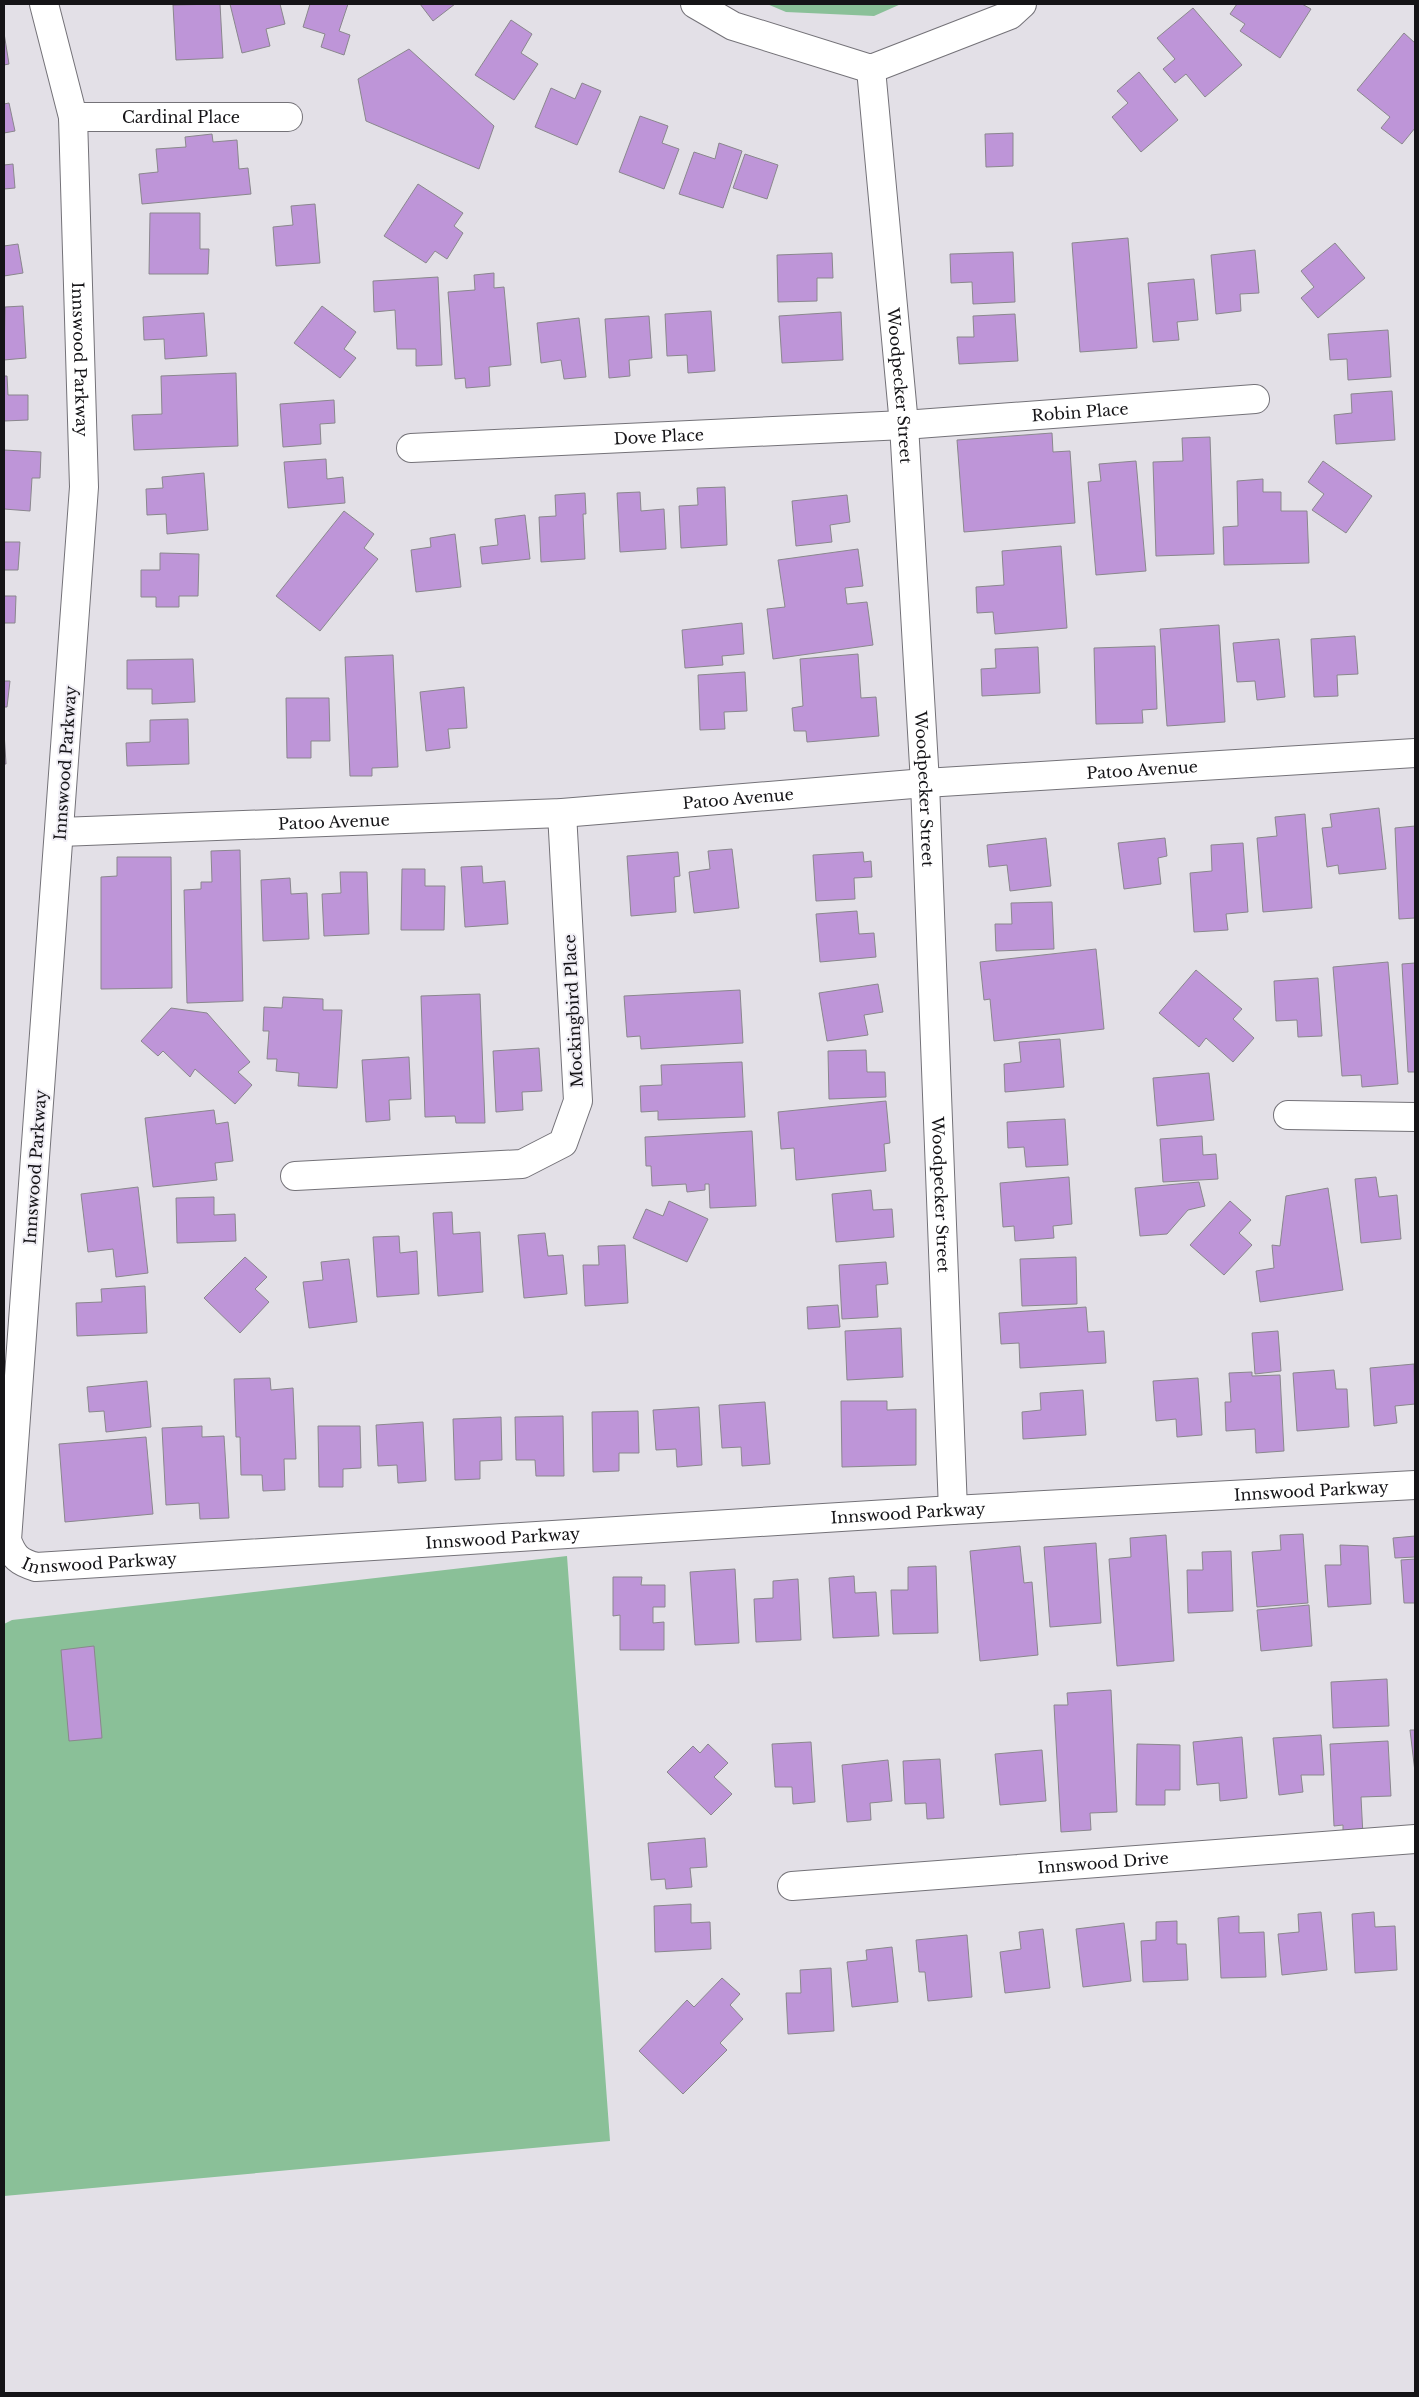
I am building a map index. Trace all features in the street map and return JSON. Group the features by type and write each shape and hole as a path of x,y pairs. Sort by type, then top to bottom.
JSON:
{"street":[{"name":"Innswood Parkway","path":"44,4 73,117 84,487 7,1540 11,1552 20,1562 36,1566 953,1510 1415,1485"},
{"path":"695,4 733,26 871,69 1010,15 1022,4"},
{"name":"Woodpecker Street","path":"871,69 904,425 925,783 953,1510"},
{"name":"Cardinal Place","path":"73,117 288,117"},
{"name":"Robin Place","path":"904,425 1255,399"},
{"name":"Dove Place","path":"411,448 904,425"},
{"name":"Patoo Avenue","path":"60,832 562,813 925,783 1415,753"},
{"name":"Mockingbird Place","path":"295,1176 522,1164 563,1143 578,1101 562,813"},
{"path":"1288,1114 1415,1118"},
{"name":"Innswood Drive","path":"792,1886 1415,1838"}],"green space":[{"path":"767,4 901,4 874,16 786,12"},
{"path":"567,1556 610,2141 4,2196 4,1624 12,1620"}],"building":[{"path":"220,4 223,58 176,60 173,5"},
{"path":"230,4 280,4 285,24 266,29 270,46 242,53"},
{"path":"310,4 348,4 339,31 350,35 344,55 321,47 325,34 303,27"},
{"path":"420,4 455,4 433,21"},
{"path":"1237,4 1302,4 1311,9 1280,58 1240,31 1245,24 1230,14"},
{"path":"1193,8 1242,65 1205,97 1186,74 1175,83 1163,69 1175,59 1157,38"},
{"path":"511,20 532,34 521,53 538,64 514,100 475,75"},
{"path":"4,33 9,64 4,65"},
{"path":"1404,33 1415,43 1415,128 1402,144 1381,128 1390,117 1357,90"},
{"path":"409,49 494,126 479,169 366,121 358,79"},
{"path":"1139,72 1178,120 1141,152 1112,117 1128,103 1117,91"},
{"path":"582,83 601,91 577,145 535,127 551,88 575,99"},
{"path":"9,103 15,131 4,133 4,104"},
{"path":"640,116 668,126 662,143 679,149 664,189 619,172"},
{"path":"1013,133 1013,166 986,167 985,134"},
{"path":"212,134 213,142 237,140 239,169 248,168 251,194 142,204 139,174 158,172 156,149 186,147 185,137"},
{"path":"719,143 742,151 723,208 679,194 694,152 715,159"},
{"path":"745,154 778,165 767,199 733,188"},
{"path":"13,164 15,188 4,189 4,165"},
{"path":"418,184 463,213 454,226 463,233 447,259 435,251 426,263 384,236"},
{"path":"315,204 320,263 276,266 273,227 293,225 291,206"},
{"path":"150,213 200,213 200,249 209,249 208,274 149,274"},
{"path":"1128,238 1137,348 1080,352 1072,243"},
{"path":"1335,243 1365,278 1318,318 1301,298 1314,287 1301,271"},
{"path":"18,244 23,273 4,276 4,246"},
{"path":"1255,250 1259,293 1240,294 1241,311 1216,314 1211,255"},
{"path":"1013,252 1015,302 973,304 972,282 951,283 950,254"},
{"path":"832,253 833,278 817,278 817,301 778,302 777,255"},
{"path":"494,273 494,288 504,287 511,365 489,367 490,386 466,388 465,378 455,379 448,292 475,290 474,275"},
{"path":"438,277 442,365 416,366 416,349 397,349 395,310 374,312 373,281"},
{"path":"1194,279 1198,320 1177,322 1179,340 1153,342 1148,283"},
{"path":"23,306 26,358 4,360 5,307"},
{"path":"322,306 356,332 344,349 356,358 340,378 294,343"},
{"path":"711,311 715,371 688,373 687,355 667,356 665,314"},
{"path":"841,312 843,360 782,363 779,316"},
{"path":"204,313 207,356 165,359 164,339 144,340 143,317"},
{"path":"1015,314 1018,361 959,364 957,337 974,337 973,316"},
{"path":"649,316 652,358 629,360 630,376 609,378 605,319"},
{"path":"579,318 586,377 564,379 561,360 541,363 537,323"},
{"path":"1388,330 1391,377 1348,380 1347,359 1330,360 1328,334"},
{"path":"236,373 238,446 134,450 132,415 162,414 161,376"},
{"path":"4,376 7,376 8,395 28,395 28,420 4,421"},
{"path":"1392,391 1395,440 1336,444 1334,415 1352,413 1351,394"},
{"path":"334,400 335,423 320,424 321,444 283,447 280,404"},
{"path":"1052,433 1053,452 1070,451 1075,523 964,532 957,440"},
{"path":"1210,437 1214,554 1156,556 1153,462 1183,461 1182,438"},
{"path":"4,450 41,452 40,478 32,478 30,511 4,509"},
{"path":"326,459 327,479 343,477 345,503 288,508 284,462"},
{"path":"1136,461 1146,571 1096,575 1088,482 1101,481 1099,464"},
{"path":"1323,461 1372,496 1346,533 1312,510 1324,494 1308,482"},
{"path":"204,473 208,530 167,534 166,514 147,515 146,489 163,488 162,477"},
{"path":"1263,479 1263,492 1281,492 1281,511 1307,511 1309,563 1224,565 1223,527 1238,526 1237,481"},
{"path":"725,487 727,545 681,548 679,506 698,505 697,488"},
{"path":"640,492 641,511 664,509 666,549 620,552 617,493"},
{"path":"585,493 586,514 583,514 585,559 541,562 539,517 556,516 555,495"},
{"path":"847,495 850,522 830,525 832,542 796,546 792,501"},
{"path":"344,511 374,534 364,548 378,559 320,631 276,596"},
{"path":"525,515 530,559 482,564 480,547 498,545 495,519"},
{"path":"455,534 461,587 416,592 411,550 431,547 430,538"},
{"path":"4,542 20,542 18,570 4,570"},
{"path":"1061,546 1067,628 995,634 993,612 977,613 976,587 1004,585 1002,551"},
{"path":"858,549 863,586 845,588 847,604 867,602 873,645 773,659 767,609 785,607 778,560"},
{"path":"160,553 199,554 198,596 179,596 179,607 156,607 156,597 141,597 141,570 160,570"},
{"path":"4,596 16,596 15,623 4,623"},
{"path":"742,623 744,654 722,656 723,665 685,668 682,630"},
{"path":"1219,625 1225,722 1167,726 1160,629"},
{"path":"1355,636 1358,674 1337,675 1338,696 1314,697 1311,639"},
{"path":"1279,639 1285,697 1257,700 1255,681 1237,682 1233,643"},
{"path":"1155,646 1157,709 1142,710 1143,723 1096,724 1094,648"},
{"path":"1038,647 1040,693 982,696 981,669 996,668 995,649"},
{"path":"858,654 861,698 876,697 879,736 807,742 806,731 794,731 792,708 803,706 800,659"},
{"path":"393,655 398,767 372,768 372,776 350,776 345,657"},
{"path":"193,659 195,702 152,704 152,689 127,689 127,660"},
{"path":"745,672 747,711 724,712 725,729 700,730 698,675"},
{"path":"4,681 10,681 7,707 4,707"},
{"path":"464,687 467,728 448,729 450,748 426,751 420,692"},
{"path":"286,698 329,698 330,741 311,741 311,758 287,758"},
{"path":"188,719 189,764 127,766 126,743 150,742 150,720"},
{"path":"4,732 6,764 4,764"},
{"path":"1379,808 1386,869 1339,874 1338,865 1327,867 1322,828 1332,827 1330,814"},
{"path":"1305,814 1312,908 1263,912 1257,838 1277,836 1275,817"},
{"path":"1415,826 1415,918 1399,919 1395,828"},
{"path":"1046,838 1051,886 1010,891 1007,865 989,867 987,845"},
{"path":"1165,838 1167,856 1158,858 1161,884 1124,889 1118,843"},
{"path":"1243,843 1248,912 1226,914 1228,930 1194,932 1190,873 1212,871 1211,845"},
{"path":"732,849 739,908 694,913 689,872 710,869 708,851"},
{"path":"240,850 243,1001 187,1003 184,890 201,889 201,882 212,882 211,851"},
{"path":"678,852 680,876 674,877 676,912 631,916 627,856"},
{"path":"863,852 864,862 871,861 872,877 854,878 855,899 816,901 813,855"},
{"path":"117,857 171,857 172,988 101,989 101,877 117,876"},
{"path":"482,866 483,883 505,881 508,924 465,927 461,867"},
{"path":"402,869 425,869 425,886 445,886 444,930 401,930"},
{"path":"340,872 367,872 369,934 324,936 322,894 341,893"},
{"path":"290,878 291,894 307,893 309,939 263,941 261,880"},
{"path":"1052,902 1054,949 996,951 995,924 1012,924 1011,903"},
{"path":"857,911 859,934 874,933 876,957 820,962 816,914"},
{"path":"1096,949 1104,1029 994,1041 990,999 984,1000 980,962"},
{"path":"1388,962 1398,1084 1362,1087 1361,1075 1342,1076 1333,967"},
{"path":"1415,963 1415,1072 1408,1072 1402,964"},
{"path":"1196,970 1242,1009 1233,1019 1254,1038 1233,1062 1206,1038 1199,1047 1159,1013"},
{"path":"1318,978 1322,1036 1298,1037 1297,1020 1276,1021 1274,981"},
{"path":"878,984 883,1012 864,1015 868,1035 827,1041 819,993"},
{"path":"740,990 743,1043 641,1049 640,1036 627,1037 624,996"},
{"path":"480,994 485,1123 456,1123 455,1116 425,1117 421,996"},
{"path":"283,997 323,999 323,1010 342,1010 337,1088 298,1086 299,1073 276,1071 277,1059 267,1059 269,1031 263,1031 264,1007 282,1008"},
{"path":"171,1008 207,1013 250,1062 238,1072 252,1085 235,1104 195,1069 190,1077 163,1051 158,1056 141,1041"},
{"path":"1060,1039 1064,1087 1005,1092 1004,1064 1021,1062 1019,1042"},
{"path":"539,1048 542,1091 522,1092 523,1110 496,1112 493,1051"},
{"path":"866,1050 867,1072 885,1072 886,1097 829,1099 828,1051"},
{"path":"409,1057 411,1099 389,1100 390,1120 366,1122 362,1060"},
{"path":"742,1062 745,1117 658,1120 658,1111 641,1112 640,1086 662,1085 661,1065"},
{"path":"1209,1073 1214,1120 1157,1126 1153,1078"},
{"path":"886,1101 890,1143 884,1144 886,1171 796,1180 794,1148 781,1149 778,1112"},
{"path":"214,1110 216,1124 228,1122 233,1161 215,1163 217,1180 153,1187 145,1118"},
{"path":"1065,1119 1068,1165 1026,1167 1024,1147 1008,1148 1007,1122"},
{"path":"752,1131 756,1206 710,1208 709,1184 705,1184 705,1190 687,1192 686,1184 652,1186 651,1166 646,1166 645,1137"},
{"path":"1202,1136 1203,1155 1216,1154 1218,1179 1163,1182 1160,1139"},
{"path":"1069,1177 1072,1224 1053,1226 1054,1238 1015,1241 1014,1226 1003,1227 1000,1183"},
{"path":"1376,1177 1379,1197 1397,1195 1401,1239 1361,1243 1355,1179"},
{"path":"1199,1182 1205,1206 1188,1210 1167,1234 1140,1236 1135,1188"},
{"path":"138,1187 148,1273 116,1277 113,1249 88,1252 81,1194"},
{"path":"1328,1188 1343,1290 1260,1302 1256,1271 1274,1268 1272,1245 1280,1246 1286,1196"},
{"path":"871,1190 873,1210 892,1209 894,1237 836,1242 832,1194"},
{"path":"214,1197 214,1215 235,1214 236,1241 177,1243 176,1198"},
{"path":"669,1201 708,1219 687,1262 633,1238 646,1209 663,1216"},
{"path":"1230,1201 1251,1220 1239,1233 1252,1245 1224,1275 1190,1245"},
{"path":"452,1212 453,1234 480,1232 483,1292 438,1296 433,1213"},
{"path":"545,1233 548,1256 563,1255 567,1294 524,1298 518,1235"},
{"path":"399,1236 400,1253 417,1251 419,1294 377,1297 373,1237"},
{"path":"625,1245 628,1303 585,1306 583,1265 599,1265 598,1246"},
{"path":"245,1257 267,1277 255,1289 269,1302 240,1333 204,1298"},
{"path":"1076,1257 1077,1304 1022,1306 1020,1259"},
{"path":"349,1259 357,1322 309,1328 303,1282 323,1280 321,1262"},
{"path":"886,1262 888,1284 876,1285 878,1317 842,1319 839,1265"},
{"path":"145,1286 147,1333 77,1336 76,1303 102,1302 101,1289"},
{"path":"838,1305 840,1327 808,1329 807,1307"},
{"path":"1086,1307 1088,1332 1104,1331 1106,1363 1020,1368 1019,1343 1001,1344 999,1313"},
{"path":"901,1328 903,1377 847,1380 845,1331"},
{"path":"1278,1331 1281,1371 1255,1374 1252,1333"},
{"path":"1414,1364 1415,1404 1395,1406 1397,1423 1374,1426 1370,1368"},
{"path":"1334,1370 1336,1389 1347,1389 1349,1427 1297,1431 1293,1373"},
{"path":"1252,1372 1252,1376 1280,1375 1284,1451 1256,1453 1255,1429 1226,1431 1225,1402 1231,1402 1229,1373"},
{"path":"270,1378 271,1390 293,1388 296,1459 284,1459 285,1490 263,1491 262,1475 241,1475 240,1437 236,1437 234,1379"},
{"path":"1198,1378 1202,1435 1177,1437 1176,1419 1156,1421 1153,1381"},
{"path":"147,1381 151,1427 106,1432 104,1411 89,1412 87,1387"},
{"path":"1083,1390 1086,1435 1023,1439 1022,1412 1041,1410 1040,1393"},
{"path":"841,1401 887,1401 887,1410 916,1409 916,1465 842,1467"},
{"path":"765,1402 770,1464 742,1466 741,1447 722,1448 719,1405"},
{"path":"699,1407 702,1465 677,1467 676,1449 656,1450 653,1410"},
{"path":"638,1411 639,1453 619,1453 619,1471 593,1472 592,1412"},
{"path":"563,1416 564,1476 536,1476 535,1460 516,1460 515,1417"},
{"path":"501,1417 502,1460 480,1461 480,1479 455,1480 453,1419"},
{"path":"423,1422 426,1481 398,1483 397,1465 378,1466 376,1425"},
{"path":"202,1426 202,1437 224,1436 229,1518 200,1519 199,1503 166,1505 162,1428"},
{"path":"318,1426 360,1426 361,1468 343,1469 343,1487 319,1487"},
{"path":"146,1437 153,1514 65,1522 59,1444"},
{"path":"1303,1534 1308,1603 1257,1607 1252,1552 1281,1550 1280,1535"},
{"path":"1166,1535 1174,1661 1117,1666 1109,1559 1131,1557 1130,1538"},
{"path":"1415,1536 1415,1557 1395,1558 1393,1538"},
{"path":"1096,1543 1101,1623 1050,1627 1044,1547"},
{"path":"1340,1545 1368,1546 1371,1604 1328,1607 1325,1565 1341,1565"},
{"path":"1020,1546 1024,1583 1032,1582 1038,1655 980,1661 970,1551"},
{"path":"1231,1551 1233,1611 1188,1613 1187,1570 1203,1570 1202,1552"},
{"path":"1415,1559 1415,1603 1404,1603 1401,1560"},
{"path":"936,1566 938,1633 893,1634 891,1590 908,1590 908,1567"},
{"path":"735,1569 739,1643 695,1645 690,1572"},
{"path":"854,1576 855,1593 876,1592 879,1636 833,1638 829,1578"},
{"path":"613,1577 642,1577 641,1585 665,1585 665,1607 653,1607 653,1623 664,1622 664,1650 620,1650 620,1615 613,1616"},
{"path":"798,1579 801,1640 756,1642 754,1599 773,1598 773,1581"},
{"path":"1309,1605 1312,1646 1261,1651 1257,1610"},
{"path":"94,1646 102,1738 69,1741 61,1650"},
{"path":"1387,1679 1389,1726 1333,1728 1331,1682"},
{"path":"1111,1690 1117,1812 1090,1813 1091,1830 1061,1832 1054,1705 1068,1705 1067,1693"},
{"path":"1410,1730 1415,1730 1415,1772"},
{"path":"1321,1735 1324,1775 1301,1775 1303,1792 1279,1795 1273,1738"},
{"path":"1242,1737 1247,1798 1220,1801 1219,1783 1197,1785 1193,1742"},
{"path":"1388,1741 1391,1796 1361,1797 1363,1836 1343,1837 1343,1825 1334,1826 1330,1744"},
{"path":"811,1742 815,1802 793,1804 792,1787 775,1787 772,1744"},
{"path":"708,1744 728,1763 714,1777 732,1794 711,1815 667,1772 693,1746 700,1753"},
{"path":"1137,1744 1180,1745 1180,1790 1165,1790 1165,1805 1136,1805"},
{"path":"1042,1750 1046,1801 1000,1805 995,1754"},
{"path":"940,1759 944,1818 927,1819 926,1803 905,1804 903,1761"},
{"path":"888,1760 892,1801 870,1803 871,1820 847,1822 842,1765"},
{"path":"705,1838 707,1867 690,1868 692,1887 666,1889 665,1879 651,1880 648,1843"},
{"path":"691,1904 691,1923 710,1922 711,1949 655,1952 654,1906"},
{"path":"1321,1912 1327,1970 1282,1975 1278,1934 1299,1932 1298,1914"},
{"path":"1374,1912 1375,1927 1395,1926 1397,1970 1355,1973 1352,1914"},
{"path":"1239,1916 1239,1933 1264,1932 1266,1977 1221,1978 1218,1918"},
{"path":"1177,1921 1177,1944 1186,1944 1188,1980 1143,1982 1141,1941 1156,1940 1156,1922"},
{"path":"1124,1923 1131,1981 1083,1987 1076,1929"},
{"path":"1043,1929 1050,1988 1005,1993 1000,1952 1021,1949 1019,1932"},
{"path":"967,1935 972,1997 928,2001 925,1972 919,1972 916,1940"},
{"path":"892,1947 898,2002 852,2007 847,1962 867,1960 866,1950"},
{"path":"831,1968 834,2031 788,2034 786,1993 801,1993 800,1970"},
{"path":"722,1978 740,1994 730,2005 743,2019 720,2043 727,2050 683,2094 639,2051 687,2000 694,2007"}]}
